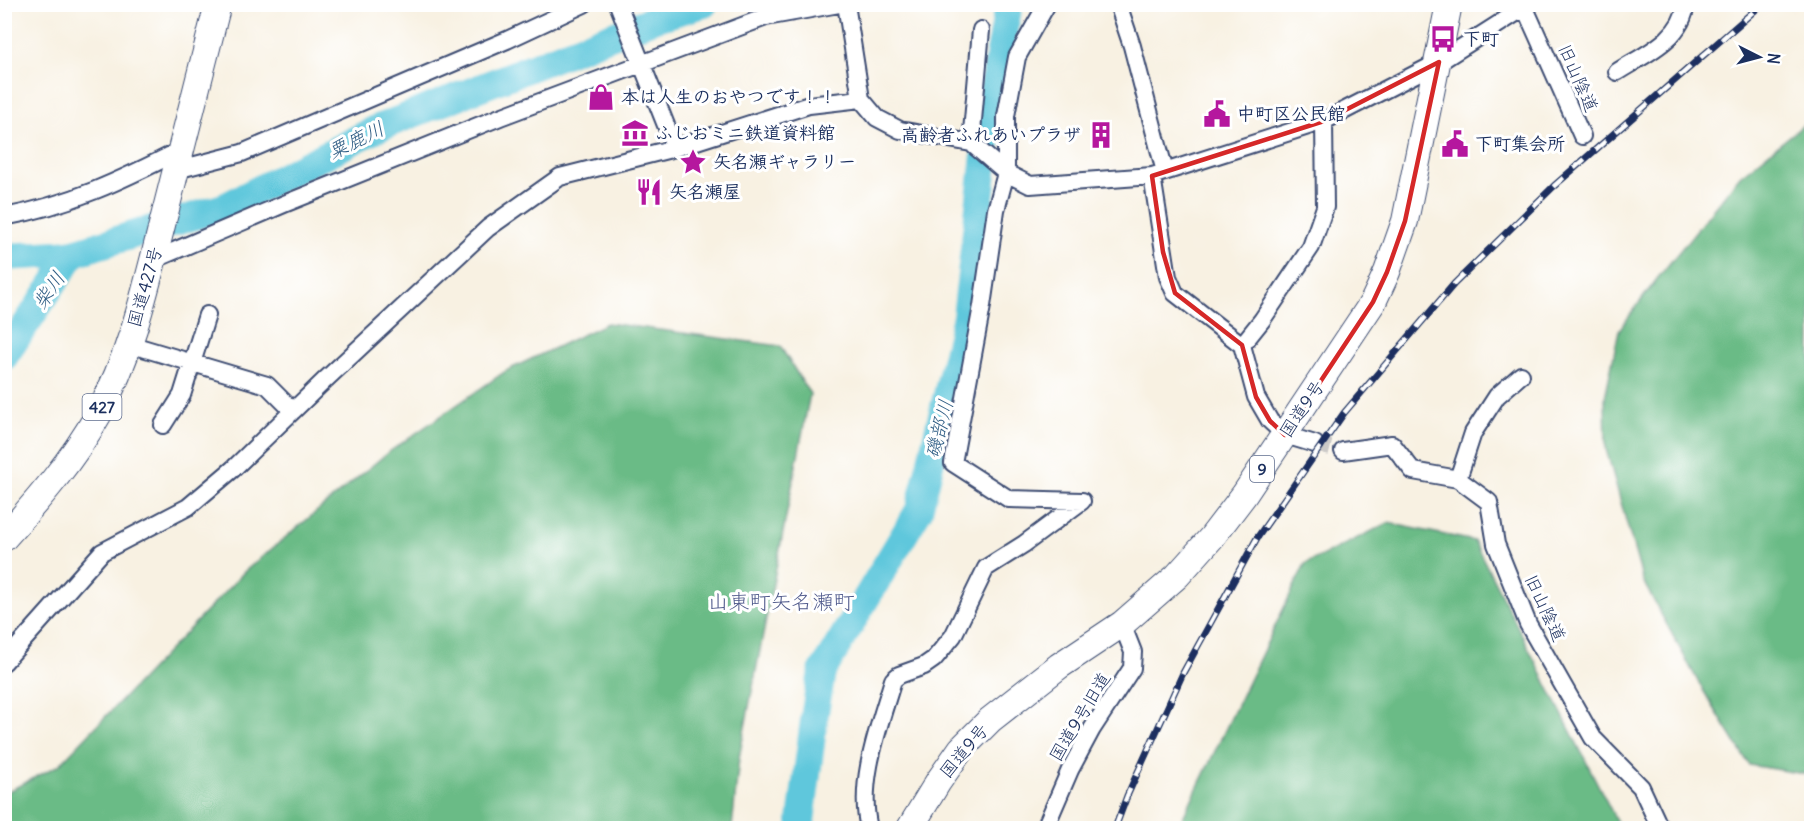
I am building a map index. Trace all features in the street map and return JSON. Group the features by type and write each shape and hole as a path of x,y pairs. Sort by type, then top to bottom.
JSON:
{"highway":[{"name":"国道427号","path":"4,538 53,482 81,444 104,403 129,344 154,257 218,4"},
{"name":"国道9号","path":"910,828 938,782 962,749 990,720 1059,666 1122,624 1177,576 1212,537 1285,435 1372,302 1387,272 1405,221 1449,4"}],"street":[{"path":"4,216 42,210 177,166 242,153 507,40 584,4"},
{"path":"618,4 675,148"},
{"path":"154,257 642,62 766,17 839,4"},
{"path":"846,4 861,99 877,118 900,130 971,143 1006,173 1030,186 1159,174 1324,121 1439,62 1528,6"},
{"path":"869,828 866,819 867,770 893,680 934,659 953,636 986,568 1024,544 1082,501 1009,499 953,463 982,306 996,210 1006,173 1006,116 1017,57 1047,4"},
{"path":"1118,4 1132,46 1159,174 1168,277 1175,293 1242,345 1256,397 1270,421 1285,435 1315,444"},
{"path":"1617,72 1672,37 1685,13 1686,4"},
{"name":"旧山陰道","path":"1528,6 1582,136"},
{"path":"971,143 981,30"},
{"path":"4,662 102,552 188,507 233,469 488,228 560,177 675,148 809,105 861,99"},
{"path":"1242,345 1262,320 1311,247 1325,207 1324,121"},
{"path":"163,425 182,395 207,315"},
{"path":"129,344 267,386 293,411"},
{"path":"1343,451 1392,444 1413,471 1458,479 1473,432 1497,396 1521,375"},
{"name":"旧山陰道","path":"1458,479 1489,501 1496,544 1528,624 1593,738 1641,787 1660,828"},
{"name":"国道9号旧道","path":"1045,828 1070,770 1092,729 1132,668 1133,652 1122,624"}],"highlighted area":[{"path":"1439,62 1405,221 1387,272 1373,302 1285,435 1270,421 1256,397 1242,345 1175,293 1163,252 1152,176 1324,121"}],"green space":[{"path":"1811,119 1811,775 1749,765 1700,685 1643,581 1606,449 1605,397 1619,330 1740,176"},
{"path":"607,323 780,346 810,394 739,758 732,828 5,828 5,793 59,765 245,571 386,454 506,371"},
{"path":"1388,523 1474,541 1620,828 1178,828 1305,564"}],"waterway":[{"name":"粟鹿川","path":"4,257 74,253 224,207 378,128 656,18 704,4"},
{"name":"磯部川","path":"802,828 801,821 822,672 919,510 966,317 992,96 1009,4"},
{"name":"柴川","path":"4,357 74,253"}],"tunnel":[{"path":"1315,444 1343,451"}],"railway":[{"path":"1115,828 1127,796 1183,673 1257,538 1344,413 1454,284 1554,186 1762,4"}],"place":[{"name":"下町","path":"1443,39"},
{"name":"本は人生のおやつです！！","path":"601,97"},
{"name":"中町区公民館","path":"1217,114"},
{"name":"ふじおミニ鉄道資料館","path":"635,133"},
{"name":"高齢者ふれあいプラザ","path":"1101,135"},
{"name":"下町集会所","path":"1455,144"},
{"name":"矢名瀬ギャラリー","path":"693,162"},
{"name":"矢名瀬屋","path":"649,192"}],"district":[{"name":"山東町矢名瀬町","path":"781,602"}]}
